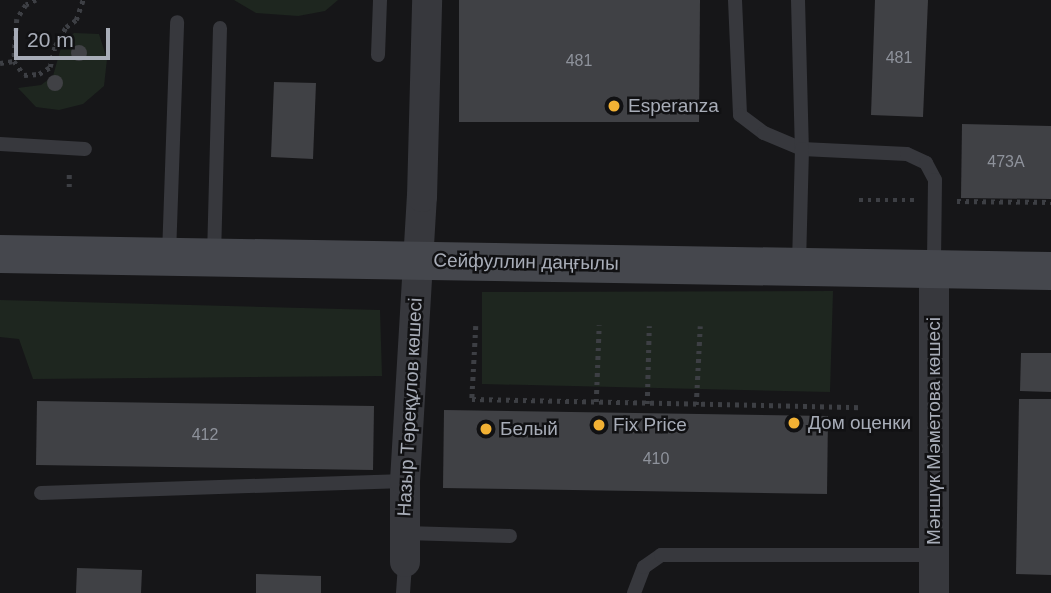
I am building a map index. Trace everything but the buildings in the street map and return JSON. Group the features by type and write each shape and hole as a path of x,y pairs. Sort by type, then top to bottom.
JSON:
{"main road":[{"name":"Сейфуллин даңғылы","path":"0,254 1051,271"}],"street":[{"name":"Назыр Төреқұлов көшесі","path":"405,548 405,481 417,261 426,0"},
{"name":"Мәншүк Мәметова көшесі","path":"934,269 934,593"}],"lane":[{"path":"378,55 380,0"},
{"path":"736,0 740,115 764,134 802,149 906,154 926,163 935,180 934,269"},
{"path":"798,0 802,149 799,267"},
{"path":"169,257 177,22"},
{"path":"214,258 220,28"},
{"path":"0,144 85,149"},
{"path":"41,493 405,481"},
{"path":"403,593 405,548 510,536"},
{"path":"634,593 644,567 661,555 934,555"}],"path":[{"path":"36,0 26,5 16,19 14,61 24,75 39,75 50,67 55,46 66,27 76,20 83,0"},
{"path":"0,63 14,61"},
{"path":"596,402 598,325"},
{"path":"476,326 472,399 861,407"},
{"path":"647,404 649,326"},
{"path":"696,405 700,326"}],"shaded area":[{"path":"234,0 338,0 325,11 298,16 256,13"},
{"path":"74,33 99,34 107,59 104,86 83,104 59,110 36,107 18,88 41,85 53,76 62,44"},
{"path":"833,291 830,392 482,384 482,292"},
{"path":"0,300 380,310 382,376 33,379 19,339 0,337"}],"place":[{"name":"Esperanza","path":"614,106"},
{"name":"Дом оценки","path":"794,423"},
{"name":"Fix Price","path":"599,425"},
{"name":"Белый","path":"486,429"}]}
